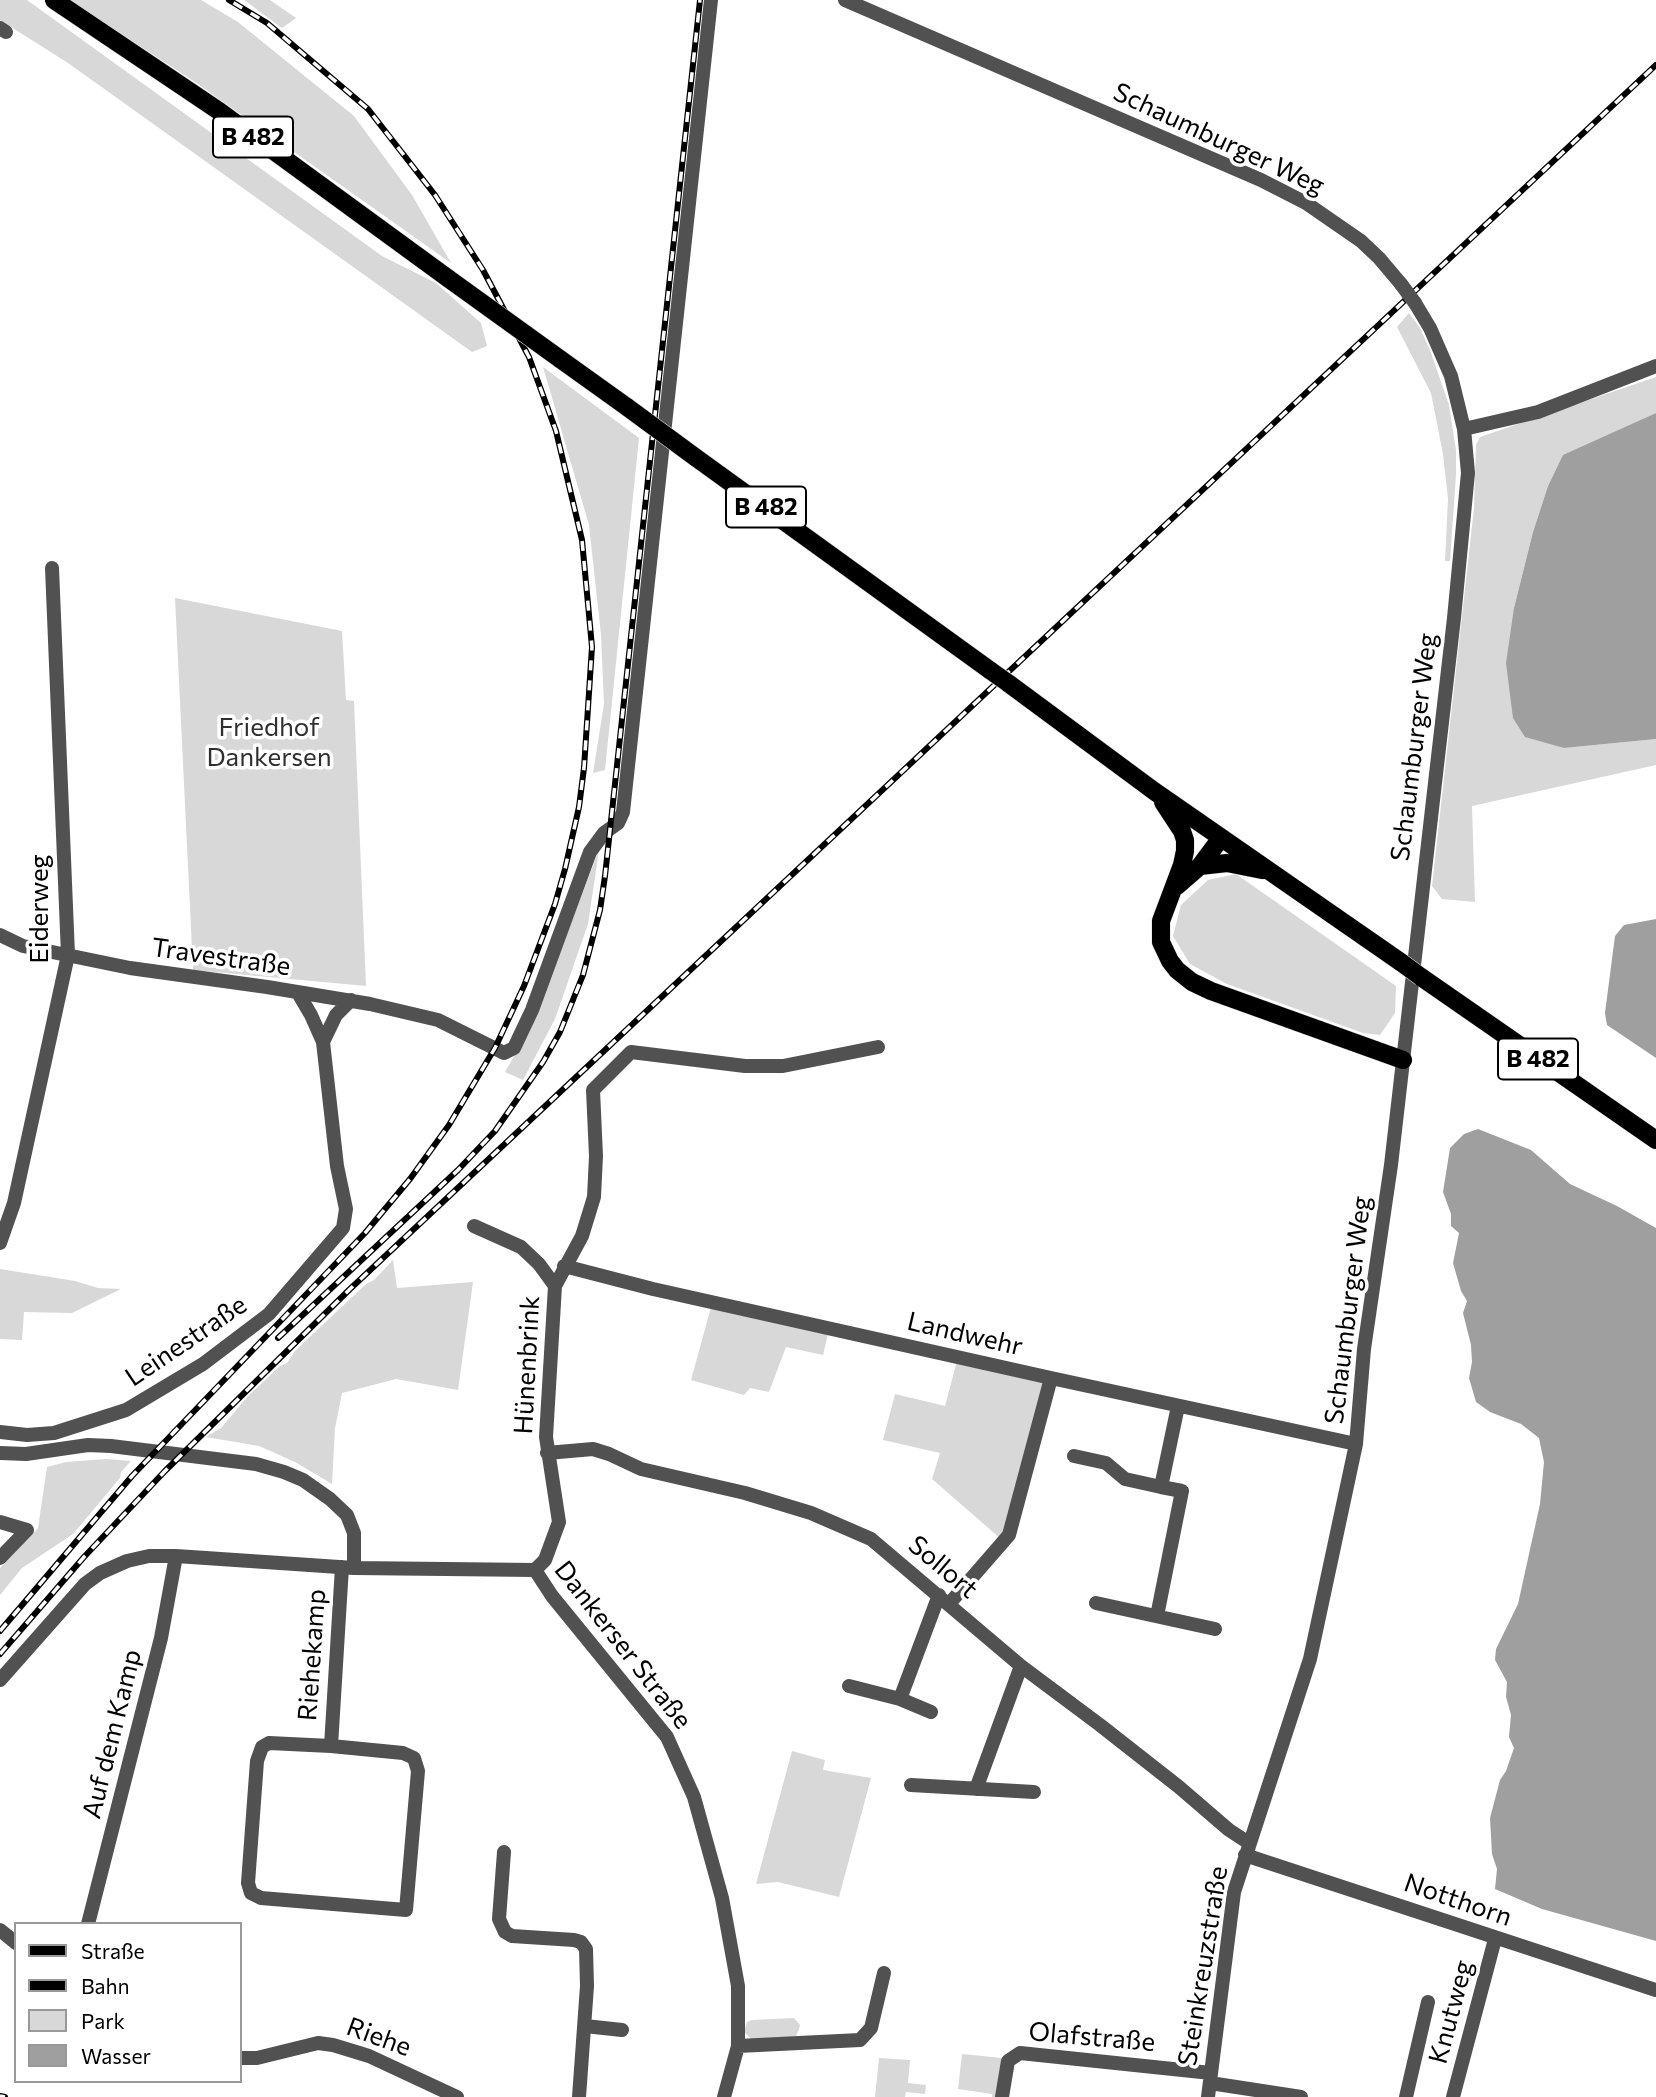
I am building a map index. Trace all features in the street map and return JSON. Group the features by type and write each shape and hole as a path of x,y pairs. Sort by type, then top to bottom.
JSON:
{"main road":[{"name":"B 482","path":"54,0 219,111 1154,791 1656,1140"},
{"path":"1154,791 1182,831 1185,851 1191,865"},
{"path":"1214,833 1172,891 1161,921 1161,942 1170,961 1192,982 1403,1060"},
{"path":"1191,865 1227,863 1269,871"}],"street":[{"name":"Travestraße","path":"0,935 23,946 130,968 351,1000 438,1020 504,1053 514,1048 537,998 590,852 604,833 618,823 623,812 711,0"},
{"name":"Schaumburger Weg","path":"845,0 1261,180 1307,203 1361,241 1379,258 1415,303 1430,328 1451,376 1464,429 1468,473 1465,507 1391,1165 1364,1349 1356,1444 1310,1660 1247,1849"},
{"path":"1464,429 1538,412 1656,366"},
{"name":"Eiderweg","path":"0,1243 13,1203 68,955 52,568"},
{"name":"Leinestraße","path":"0,1432 27,1435 54,1433 126,1410 203,1364 269,1314 343,1228 346,1209 337,1166 323,1042 298,993"},
{"path":"323,1042 336,1015 351,1000"},
{"name":"Hünenbrink","path":"536,1570 545,1560 559,1522 547,1453 555,1286 582,1236 594,1197 596,1156 593,1090 632,1052 745,1066 783,1066 878,1047"},
{"path":"474,1226 521,1247 539,1264 555,1286"},
{"name":"Landwehr","path":"564,1266 653,1289 1356,1444"},
{"path":"900,1699 944,1599 1005,1543 1010,1535 1051,1378"},
{"path":"1161,1487 1178,1406"},
{"name":"Riehekamp","path":"0,1453 26,1454 88,1445 256,1464 303,1480 330,1499 347,1515 353,1524 354,1533 348,1568 331,1746"},
{"name":"Sollort","path":"547,1453 593,1449 641,1469 746,1493 811,1513 872,1539 1021,1666 1179,1787 1247,1849"},
{"path":"1074,1456 1106,1464 1125,1479 1182,1491 1157,1616"},
{"path":"0,1522 27,1530 0,1558"},
{"name":"Dankerser Straße","path":"0,1680 85,1584 100,1573 127,1561 149,1556 348,1568 536,1570 558,1603 667,1737 694,1797 722,1898 738,1986 738,2046 724,2097"},
{"name":"Auf dem Kamp","path":"89,1922 158,1652 176,1556"},
{"path":"1096,1602 1215,1629"},
{"path":"976,1789 1021,1666"},
{"path":"849,1686 900,1699 931,1712"},
{"name":"Riehekamp","path":"275,1743 331,1746 403,1754 414,1758 417,1764 406,1910 261,1898 251,1894 248,1889 257,1761 262,1747 275,1743"},
{"path":"911,1785 1034,1792"},
{"name":"Notthorn","path":"1247,1849 1495,1939 1656,1990"},
{"name":"Steinkreuzstraße","path":"1209,2084 1234,1892 1247,1849"},
{"path":"504,1852 499,1919 501,1927 512,1936 574,1940 581,1942 586,1949 585,2026 579,2097"},
{"path":"0,1930 14,1941"},
{"name":"Knutweg","path":"1453,2097 1495,1939"},
{"path":"738,2046 860,2040 871,2028 884,1973"},
{"path":"1406,2097 1428,2002"},
{"path":"585,2026 622,2030"},
{"name":"Riehe","path":"242,2058 257,2058 318,2043 333,2045 369,2056 457,2097"},
{"name":"Olafstraße","path":"1002,2097 1008,2061 1020,2053 1301,2097"}],"green space":[{"path":"0,0 27,0 382,256 436,283 481,323 487,346 472,352 68,63 0,20"},
{"path":"69,0 201,0 238,22 354,116 412,195 451,263 195,82"},
{"path":"244,0 270,0 296,18 282,28"},
{"path":"1409,313 1420,328 1430,350 1449,405 1456,450 1450,561 1445,561 1448,499 1443,454 1431,393 1397,327"},
{"path":"543,367 639,438 605,770 593,773 604,704 601,635 589,525"},
{"path":"1656,377 1656,413 1563,456 1548,486 1533,532 1514,608 1564,748 1656,739 1656,765 1472,806 1475,902 1442,899 1432,886 1474,508 1476,445 1480,437"},
{"name":"Friedhof Dankersen","path":"175,598 342,631 346,700 354,701 366,986 193,970"},
{"path":"599,850 588,924 555,1019 523,1080 505,1072 535,1019"},
{"path":"1236,874 1396,986 1395,1013 1380,1035 1363,1033 1227,984 1190,964 1173,936 1181,905 1208,880"},
{"path":"393,1260 397,1288 473,1282 458,1390 396,1379 342,1393 335,1428 332,1484 295,1462 259,1446 206,1437 221,1428 248,1396 280,1366 287,1363 296,1350"},
{"path":"0,1269 75,1281 98,1288 121,1289 72,1313 24,1312 22,1340 0,1339"},
{"path":"711,1307 828,1334 823,1355 786,1347 769,1392 750,1388 744,1395 691,1380"},
{"path":"957,1361 1041,1381 1045,1389 1001,1539 932,1479 940,1453 883,1440 895,1394 945,1406"},
{"path":"106,1459 131,1461 73,1534 22,1568 0,1595 0,1568 38,1528 47,1467 66,1462"},
{"path":"792,1751 825,1760 823,1770 871,1778 839,1897 778,1882 756,1884"},
{"path":"794,2018 800,2025 796,2036 792,2038 752,2040 744,2032 747,2022 752,2020"},
{"path":"962,2054 1002,2058 997,2097 958,2089"},
{"path":"879,2058 910,2060 908,2083 926,2085 925,2094 906,2092 905,2097 875,2097"}],"water":[{"path":"1656,413 1656,739 1564,748 1525,737 1513,718 1506,663 1514,608 1533,532 1548,486 1563,455"},
{"path":"1656,919 1656,1058 1607,1025 1605,1013 1615,936 1624,925"},
{"path":"1478,1129 1531,1150 1570,1184 1656,1228 1656,1941 1542,1909 1495,1889 1497,1869 1492,1854 1490,1818 1500,1780 1514,1748 1509,1737 1511,1715 1506,1697 1507,1682 1495,1660 1496,1649 1518,1604 1540,1504 1544,1462 1539,1438 1521,1424 1490,1412 1476,1402 1469,1378 1471,1345 1463,1313 1467,1301 1461,1291 1453,1263 1459,1233 1451,1226 1451,1214 1443,1192 1450,1148 1464,1134"}],"railway":[{"path":"0,1631 132,1476 365,1233 410,1179 449,1125 495,1048 524,986 555,904 579,807 592,647 582,540 556,431 529,357 483,270 435,195 368,109 267,23 229,0"},
{"path":"278,1338 458,1170 495,1131 543,1062 560,1032 583,975 600,910 605,876 700,0"},
{"path":"0,1654 84,1557 165,1471 350,1289 1656,65"},
{"path":"0,2096 5,2097"}]}
